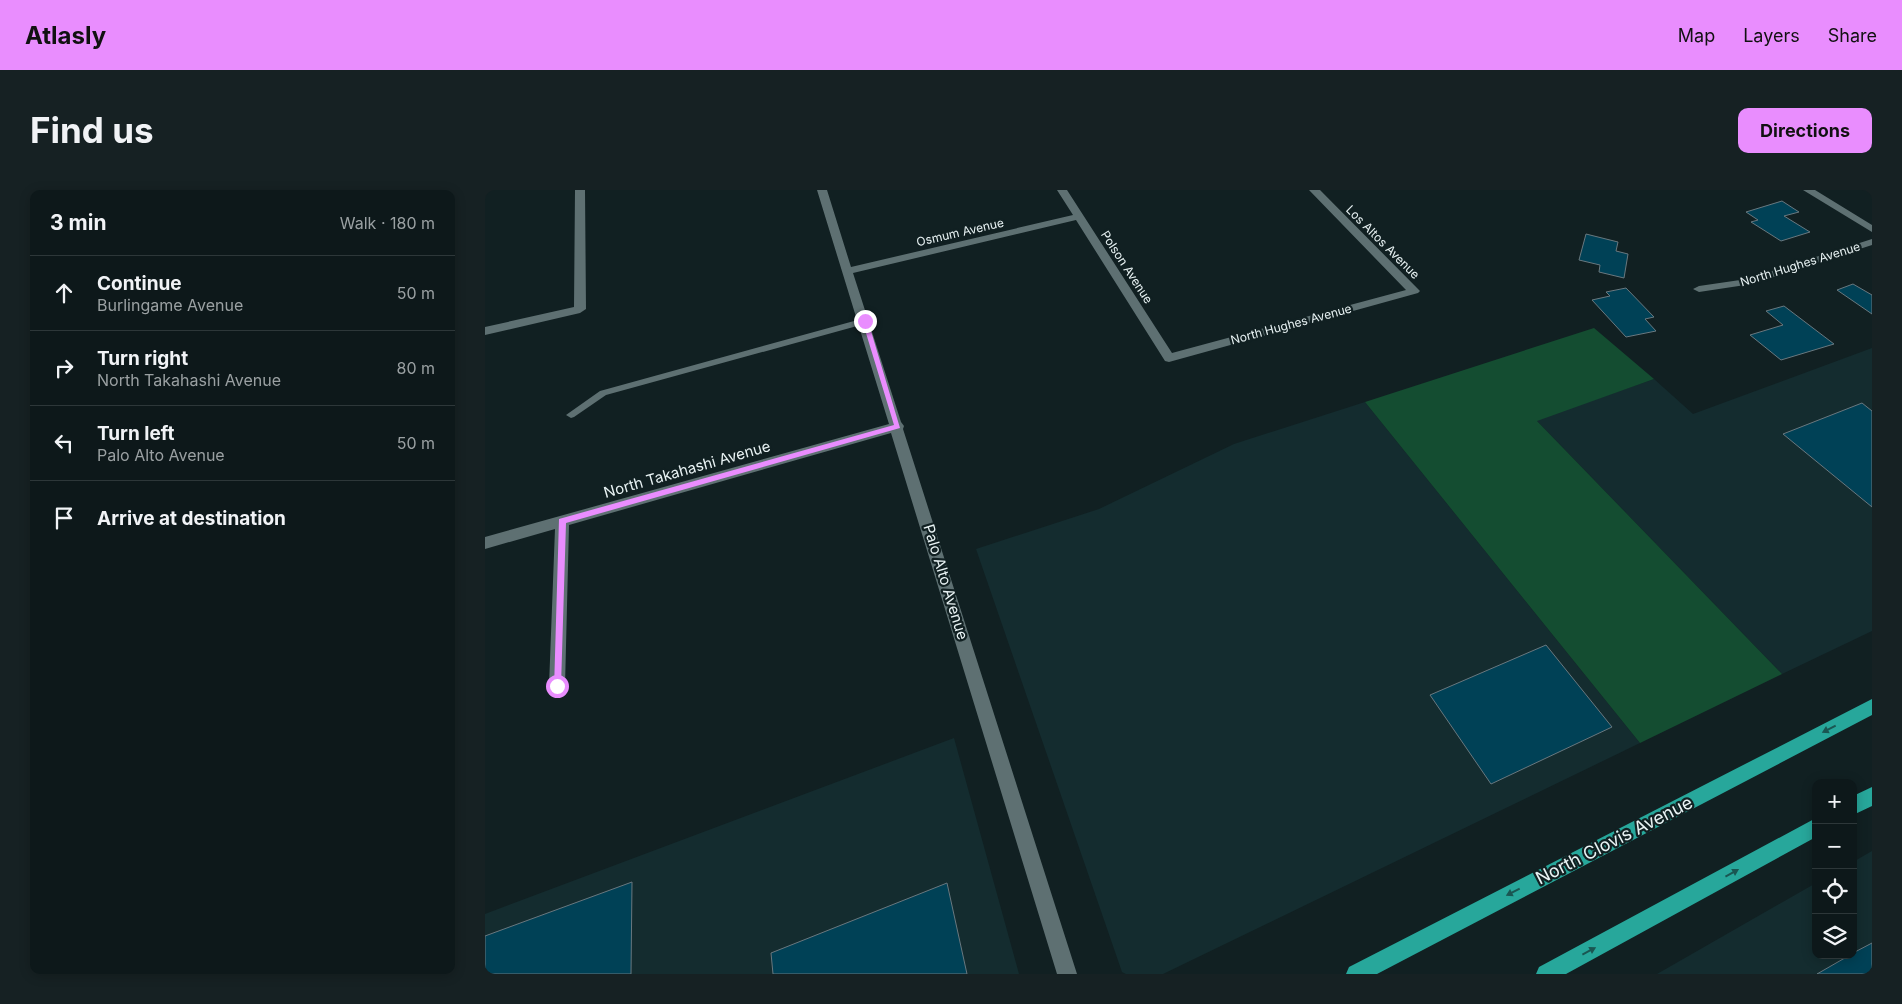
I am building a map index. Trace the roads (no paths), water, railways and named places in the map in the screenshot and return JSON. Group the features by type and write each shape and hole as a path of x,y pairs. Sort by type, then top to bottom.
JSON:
{"main road":[{"name":"North Clovis Avenue","path":"1356,974 1872,707"},
{"path":"1857,804 1872,796"},
{"path":"1547,974 1812,829"}],"street":[{"path":"485,331 580,309 580,190"},
{"name":"Palo Alto Avenue","path":"822,190 865,321 1067,974"},
{"name":"Polson Avenue","path":"1062,190 1169,358"},
{"name":"Los Altos Avenue","path":"1314,190 1414,291"},
{"path":"1808,190 1872,229"},
{"name":"Osmum Avenue","path":"848,271 1078,217"},
{"name":"North Hughes Avenue","path":"1699,289 1748,282 1872,242"},
{"name":"North Hughes Avenue","path":"1169,358 1414,291"},
{"name":"North Takahashi Avenue","path":"485,543 897,426"},
{"path":"557,686 562,521"}],"lane":[{"path":"571,415 603,393 865,321"}]}
